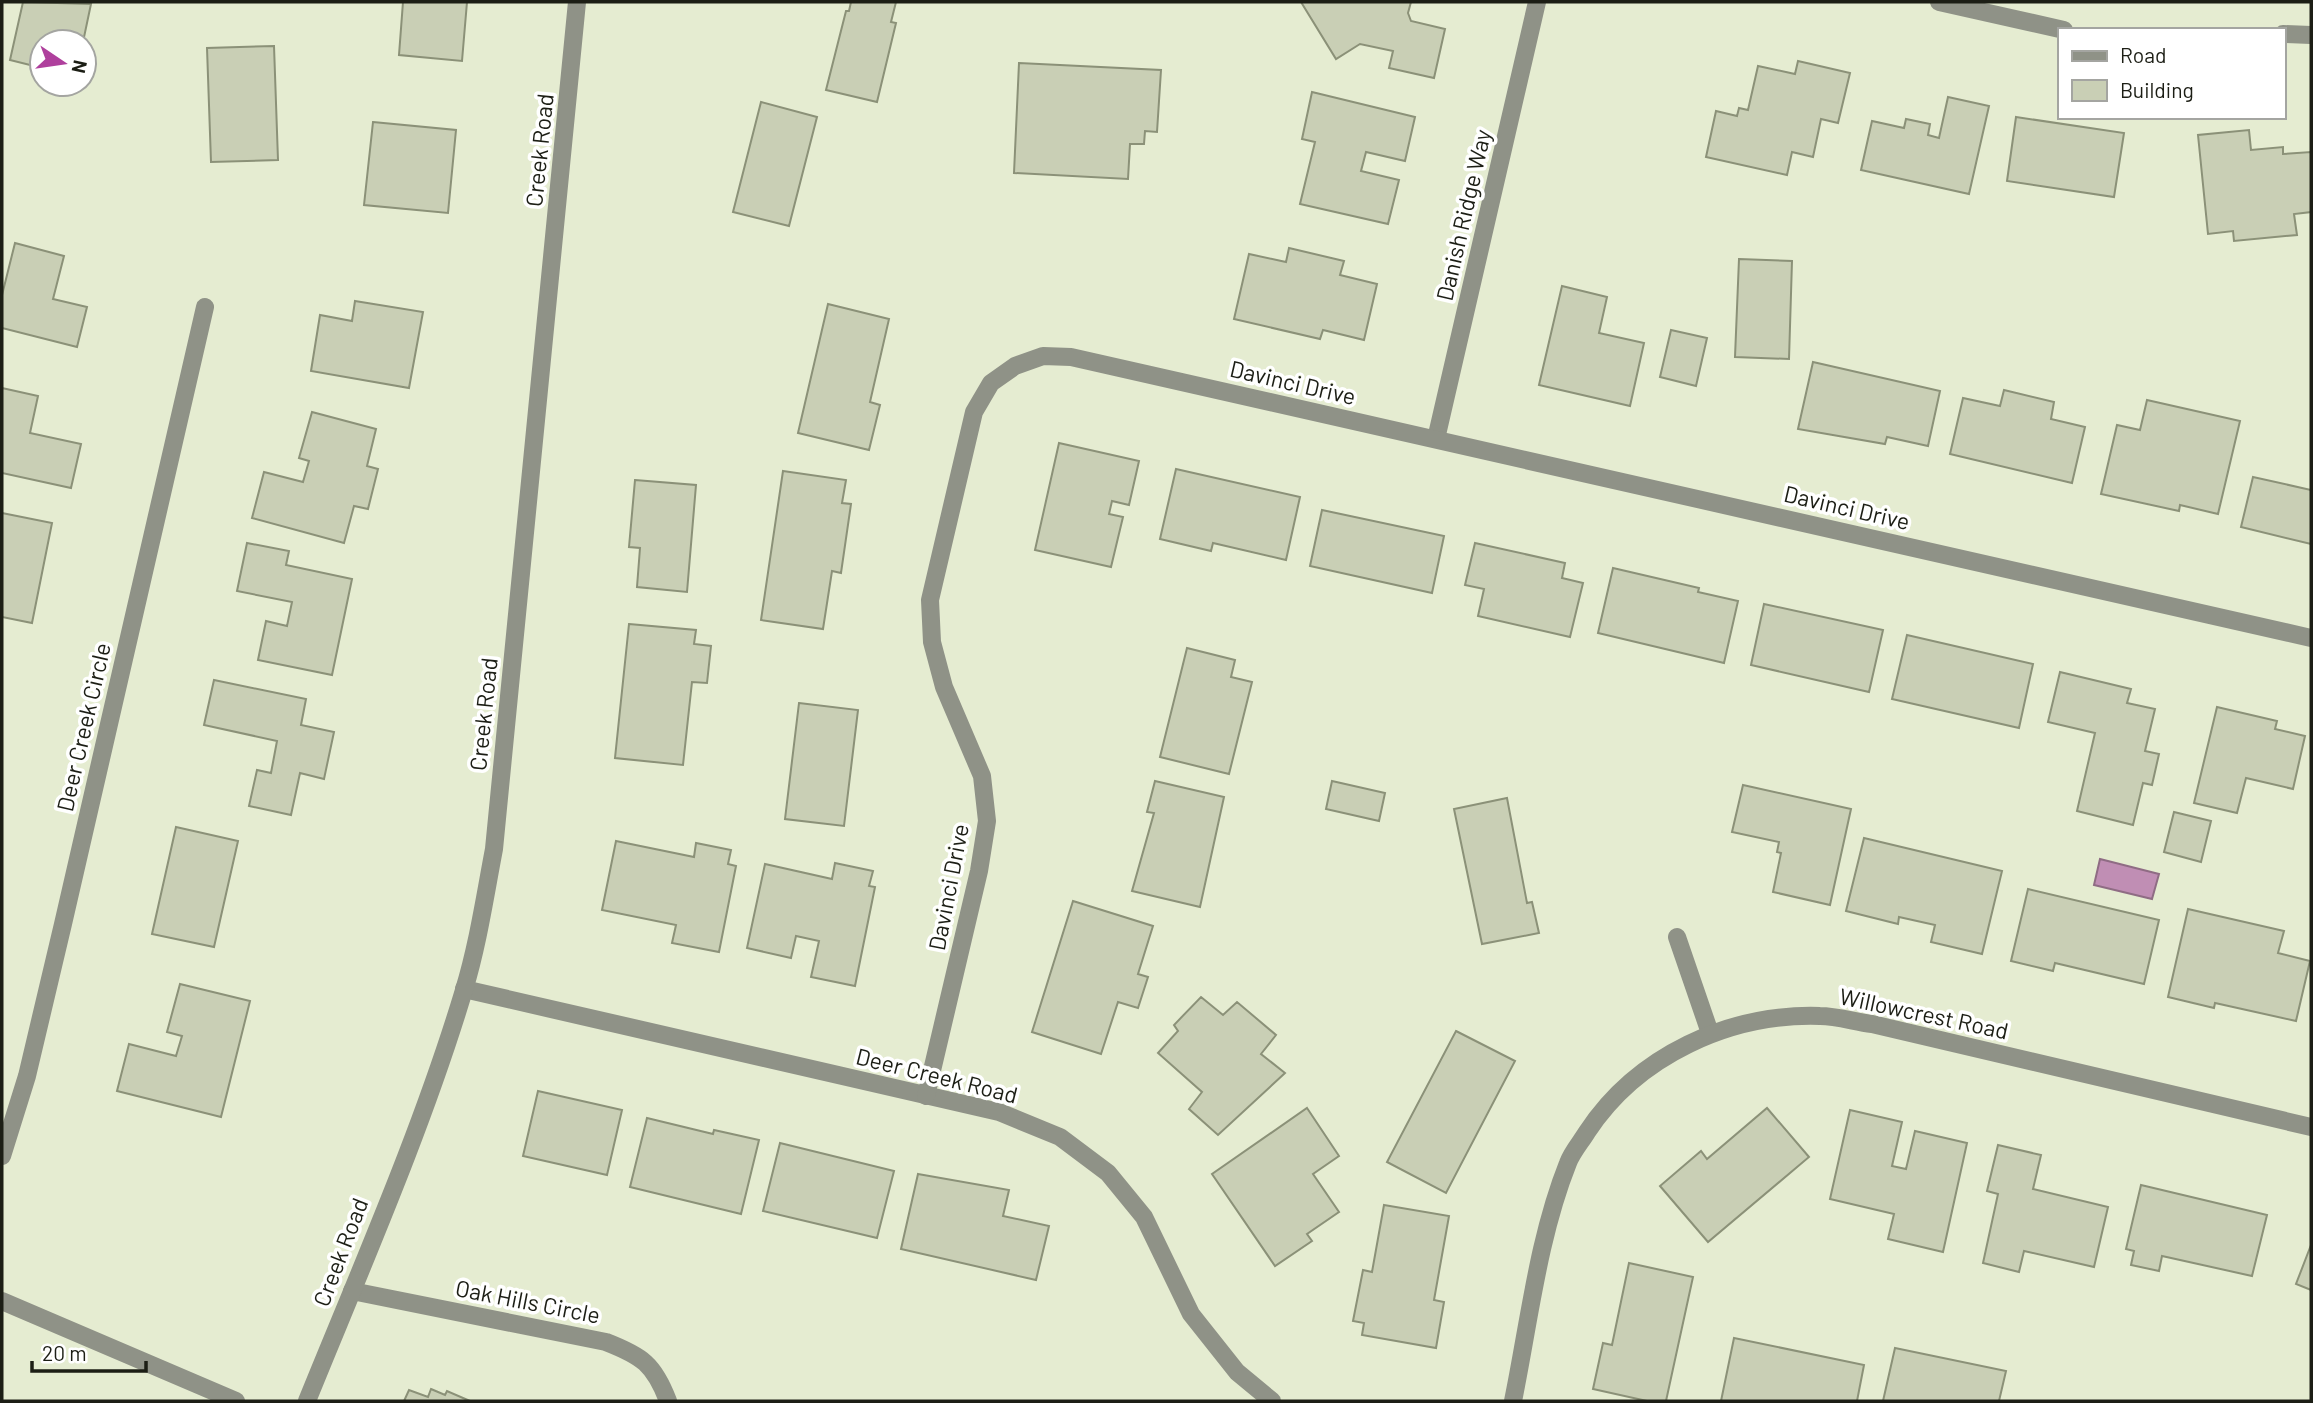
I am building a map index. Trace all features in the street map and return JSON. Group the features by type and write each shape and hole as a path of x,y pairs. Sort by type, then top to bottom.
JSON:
{"street":[{"name":"Creek Road","path":"307,1401 352,1291 464,989 494,849 578,2"},
{"name":"Danish Ridge Way","path":"1436,439 1537,2"},
{"path":"1939,2 2058,29"},
{"path":"2285,34 2311,35"},
{"name":"Deer Creek Circle","path":"2,1156 30,1063 205,307"},
{"name":"Davinci Drive","path":"926,1096 979,871 987,821 982,776 943,687 932,642 930,600 974,412 991,383 1014,366 1043,356 1071,357 2311,638"},
{"path":"1677,937 1710,1033"},
{"name":"Deer Creek Road","path":"464,989 999,1112 1060,1137 1108,1173 1144,1217 1191,1314 1237,1372 1272,1401"},
{"name":"Willowcrest Road","path":"1513,1401 1548,1222 1569,1161 1605,1104 1657,1060 1710,1033 1777,1019 1820,1016 1872,1024 2311,1127"},
{"name":"Oak Hills Circle","path":"352,1291 606,1342 637,1354 658,1374 668,1401"},
{"path":"2,1301 236,1401"}],"shaded area":[{"path":"2100,859 2159,874 2152,899 2094,885"}],"building":[{"path":"23,2 91,4 86,28 28,28 28,64 10,60"},
{"path":"403,2 467,2 462,61 399,55"},
{"path":"851,2 896,2 891,22 896,23 877,102 826,90 846,11 849,11"},
{"path":"1301,2 1411,2 1408,13 1411,21 1445,29 1434,78 1389,68 1393,51 1360,44 1336,59"},
{"path":"274,46 278,160 211,162 207,48"},
{"path":"1798,61 1850,73 1838,123 1821,119 1813,157 1792,152 1787,175 1706,157 1716,111 1737,116 1739,108 1748,110 1758,66 1795,74"},
{"path":"1019,63 1161,70 1157,132 1145,131 1144,144 1130,144 1128,179 1014,173"},
{"path":"1312,92 1415,117 1405,161 1366,152 1361,171 1399,180 1388,224 1300,204 1315,142 1302,139"},
{"path":"1948,97 1989,106 1969,194 1861,170 1872,121 1904,128 1906,119 1930,124 1928,135 1939,138"},
{"path":"761,102 817,117 789,226 733,212"},
{"path":"2016,117 2124,133 2114,197 2007,181"},
{"path":"373,122 456,130 448,213 364,205"},
{"path":"2249,130 2251,150 2283,147 2283,154 2311,152 2311,212 2294,214 2297,235 2234,241 2233,231 2208,234 2198,135"},
{"path":"15,243 64,256 53,299 87,307 77,347 2,328 2,295"},
{"path":"1289,248 1344,261 1340,275 1377,284 1364,340 1323,330 1320,339 1234,319 1249,254 1286,262"},
{"path":"1739,259 1792,261 1789,359 1735,357"},
{"path":"1562,286 1607,297 1599,333 1644,343 1630,406 1539,385"},
{"path":"355,301 423,312 409,388 311,371 320,315 352,321"},
{"path":"828,304 889,319 870,402 880,405 869,450 798,433"},
{"path":"1671,330 1707,338 1696,386 1660,377"},
{"path":"1813,362 1940,391 1928,446 1887,437 1885,444 1798,429"},
{"path":"2,388 38,396 30,433 81,444 71,488 2,473"},
{"path":"2004,390 2054,402 2051,419 2085,427 2072,483 1950,454 1963,398 2000,406"},
{"path":"2147,400 2240,421 2218,514 2180,505 2179,511 2101,494 2117,425 2140,430"},
{"path":"312,412 376,429 367,466 378,469 368,509 354,506 344,543 252,518 264,472 303,482 309,461 299,458"},
{"path":"1059,443 1139,461 1129,505 1112,501 1109,514 1123,517 1111,567 1035,550"},
{"path":"1176,469 1300,497 1286,560 1213,543 1211,551 1160,539"},
{"path":"783,471 846,480 842,503 851,504 841,573 832,571 823,629 761,620"},
{"path":"2253,477 2311,490 2311,544 2241,527"},
{"path":"635,480 696,485 687,592 637,587 640,548 629,547"},
{"path":"1322,510 1444,536 1432,593 1310,566"},
{"path":"2,513 52,523 32,623 2,617"},
{"path":"247,543 289,551 286,565 352,579 332,675 258,660 266,621 287,626 292,602 237,591"},
{"path":"1475,543 1565,563 1562,578 1583,583 1570,637 1478,616 1484,589 1465,585"},
{"path":"1613,568 1699,588 1698,592 1738,601 1724,663 1598,633"},
{"path":"1764,604 1883,630 1869,692 1751,665"},
{"path":"629,624 696,630 694,644 711,646 707,683 692,682 683,765 615,758"},
{"path":"1907,635 2033,664 2019,728 1892,699"},
{"path":"1187,648 1235,660 1231,677 1252,682 1229,774 1160,757"},
{"path":"2060,672 2131,689 2127,703 2155,709 2145,751 2159,754 2152,785 2143,783 2133,825 2077,811 2095,733 2048,722"},
{"path":"214,680 306,699 301,725 334,732 324,779 300,773 291,815 249,806 257,770 271,773 277,741 204,725"},
{"path":"799,703 858,710 844,826 785,819"},
{"path":"2217,707 2277,721 2275,729 2305,736 2293,789 2246,778 2237,813 2194,803"},
{"path":"1155,781 1224,797 1200,907 1132,891 1154,813 1147,812"},
{"path":"1332,781 1385,793 1379,821 1326,809"},
{"path":"1743,785 1851,809 1830,905 1773,892 1781,853 1777,852 1779,842 1732,832"},
{"path":"1507,798 1527,903 1532,902 1539,933 1482,944 1454,809"},
{"path":"2174,812 2211,821 2201,862 2164,852"},
{"path":"176,827 238,841 214,947 152,934"},
{"path":"1864,838 2002,871 1982,954 1931,942 1935,925 1899,917 1898,924 1846,911"},
{"path":"616,841 694,857 696,843 731,850 728,864 736,866 719,952 672,943 676,925 602,910"},
{"path":"835,863 873,871 869,886 875,887 855,986 811,977 819,941 796,936 791,958 747,948 765,864 832,879"},
{"path":"2028,889 2159,920 2144,984 2055,963 2053,971 2011,961"},
{"path":"1073,901 1153,926 1138,974 1148,977 1138,1008 1118,1002 1101,1054 1032,1032"},
{"path":"2188,909 2284,931 2278,953 2310,961 2296,1021 2215,1003 2214,1008 2168,997"},
{"path":"180,984 250,1001 221,1117 117,1091 129,1044 176,1056 182,1036 167,1032"},
{"path":"1201,997 1223,1015 1237,1002 1276,1035 1261,1054 1285,1073 1218,1135 1189,1109 1202,1092 1158,1053 1178,1031 1174,1025"},
{"path":"1456,1031 1515,1061 1446,1193 1387,1162"},
{"path":"538,1091 622,1110 607,1175 523,1156"},
{"path":"1307,1108 1339,1156 1313,1174 1339,1212 1307,1234 1312,1241 1275,1266 1212,1174"},
{"path":"1767,1108 1809,1157 1708,1242 1660,1186 1701,1151 1707,1159"},
{"path":"1850,1110 1902,1122 1892,1166 1906,1169 1915,1131 1967,1143 1943,1252 1888,1239 1894,1214 1830,1199"},
{"path":"647,1118 713,1134 714,1130 759,1140 741,1214 630,1187"},
{"path":"780,1143 894,1171 877,1238 763,1211"},
{"path":"1998,1145 2041,1155 2033,1189 2108,1207 2094,1267 2024,1251 2019,1272 1983,1263 1998,1194 1987,1191"},
{"path":"918,1174 1009,1190 1003,1216 1049,1226 1036,1280 901,1249"},
{"path":"2141,1185 2267,1215 2252,1276 2162,1256 2159,1271 2131,1265 2134,1251 2126,1249"},
{"path":"1384,1205 1449,1216 1434,1300 1444,1302 1436,1348 1362,1335 1364,1323 1353,1321 1363,1270 1372,1272"},
{"path":"2311,1245 2311,1290 2296,1284"},
{"path":"1629,1263 1693,1277 1666,1401 1647,1401 1593,1389 1603,1343 1612,1345"},
{"path":"1734,1338 1864,1365 1857,1401 1721,1401"},
{"path":"1895,1348 2006,1371 1999,1401 1883,1401"},
{"path":"431,1389 445,1395 447,1391 470,1401 404,1401 409,1390 428,1397"}]}
